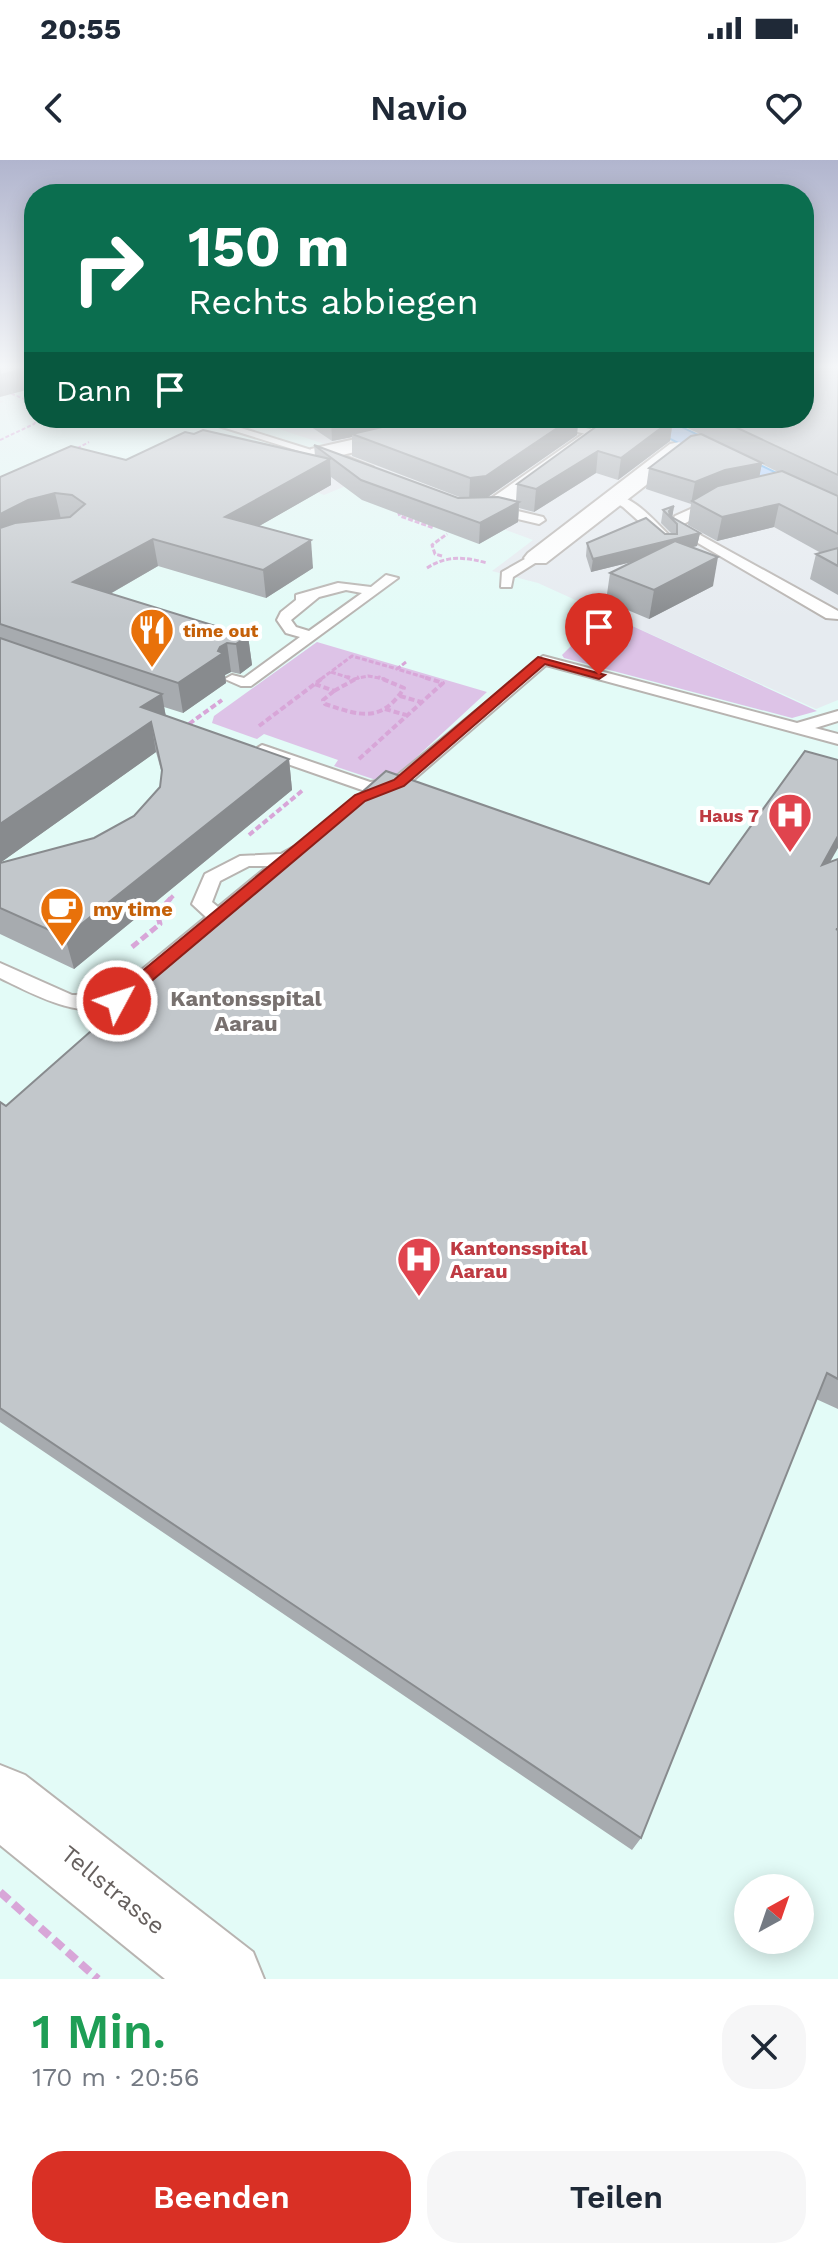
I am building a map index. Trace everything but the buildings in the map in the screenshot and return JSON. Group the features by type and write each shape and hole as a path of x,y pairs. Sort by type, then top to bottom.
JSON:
{"main road":[{"path":"712,451 838,513"}],"street":[{"path":"319,454 333,451"},
{"path":"427,495 467,511 492,509 575,451"},
{"path":"537,558 675,451"},
{"path":"319,454 386,480"},
{"name":"Tellstrasse","path":"0,1800 226,1979"}],"lane":[{"path":"309,451 319,454"},
{"path":"759,491 784,486"},
{"path":"614,497 627,504 669,542"},
{"path":"725,498 679,519 675,526 831,615 838,615"},
{"path":"492,509 539,520"},
{"path":"239,681 311,636 391,578"},
{"path":"311,636 291,630 284,620 303,599 328,586 340,584 373,592"},
{"path":"349,807 380,788 399,783 543,660 838,739"},
{"path":"796,728 838,716"},
{"path":"189,724 380,788"},
{"path":"0,970 76,1005 97,1007 117,1001 317,833"},
{"path":"218,917 202,904 212,878 246,860 285,860"}],"path":[{"path":"62,457 73,451"},
{"path":"432,529 447,535 432,545 435,554 489,563"},
{"path":"427,568 443,557"},
{"path":"251,733 352,656 443,683 350,767"},
{"path":"383,680 406,662"},
{"path":"331,672 351,678"},
{"path":"365,675 383,680 404,688 400,696 373,717 325,704 323,700 351,678 365,675"},
{"path":"189,724 239,681"},
{"path":"315,684 334,691"},
{"path":"400,696 421,702"},
{"path":"384,708 407,715"},
{"path":"246,860 241,842 314,781"},
{"path":"128,951 160,924 157,913 181,889"},
{"path":"0,1892 98,1979"}],"shaded area":[{"name":"Kantonsspital Aarau","path":"0,451 327,451 278,477 324,495 365,478 533,540 492,571 538,583 816,709 838,700 838,1979 0,1979"},
{"path":"604,613 817,711 792,718 564,658 562,655"},
{"path":"317,642 487,692 395,777 376,780 334,766 338,760 264,734 257,739 212,723 214,716"}],"place":[{"name":"time out","path":"152,669"},
{"name":"Haus 7","path":"790,854"},
{"name":"my time","path":"62,948"},
{"name":"Kantonsspital Aarau","path":"419,1298"}],"district":[{"name":"Kantonsspital Aarau","path":"246,1010"}],"route":[{"path":"117,1001 360,798 399,783 543,660 599,675"}]}
